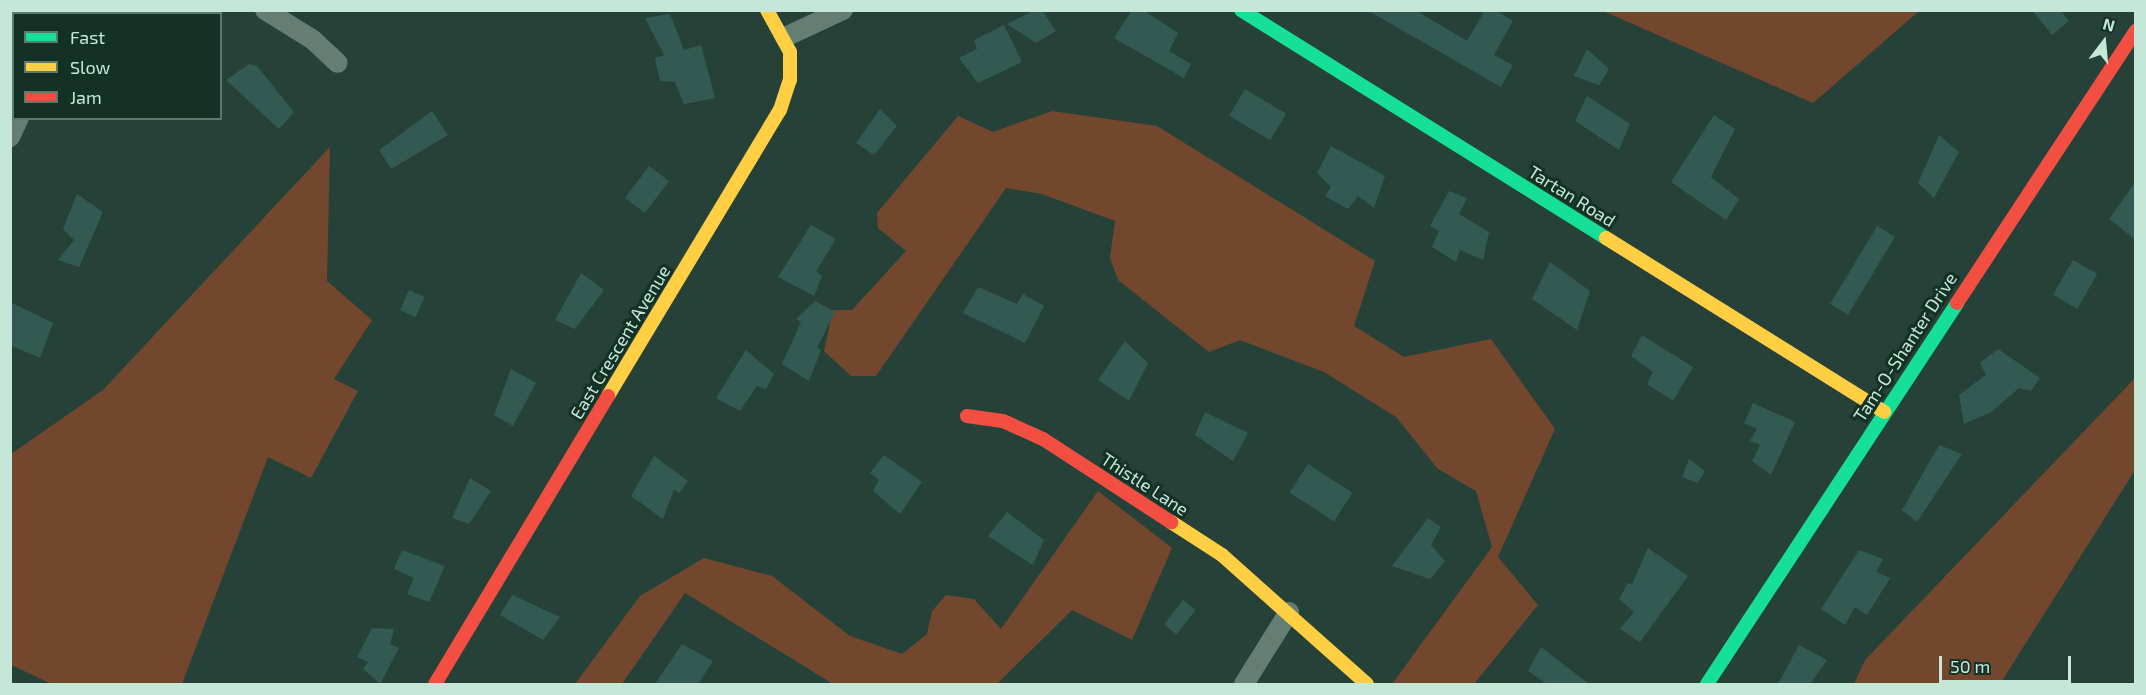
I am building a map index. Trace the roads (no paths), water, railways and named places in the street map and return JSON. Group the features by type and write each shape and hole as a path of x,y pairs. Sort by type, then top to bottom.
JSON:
{"street":[{"path":"265,10 312,39 338,63"},
{"name":"East Crescent Avenue","path":"435,684 780,110 791,68 785,36 767,10"},
{"path":"785,36 843,10"},
{"name":"Tartan Road","path":"1241,10 1884,412"},
{"name":"Tam-O-Shanter Drive","path":"1707,684 2136,30"},
{"path":"10,137 18,120"},
{"name":"Thistle Lane","path":"967,416 1003,421 1043,439 1222,555 1368,684"},
{"path":"1244,684 1289,612"}]}
